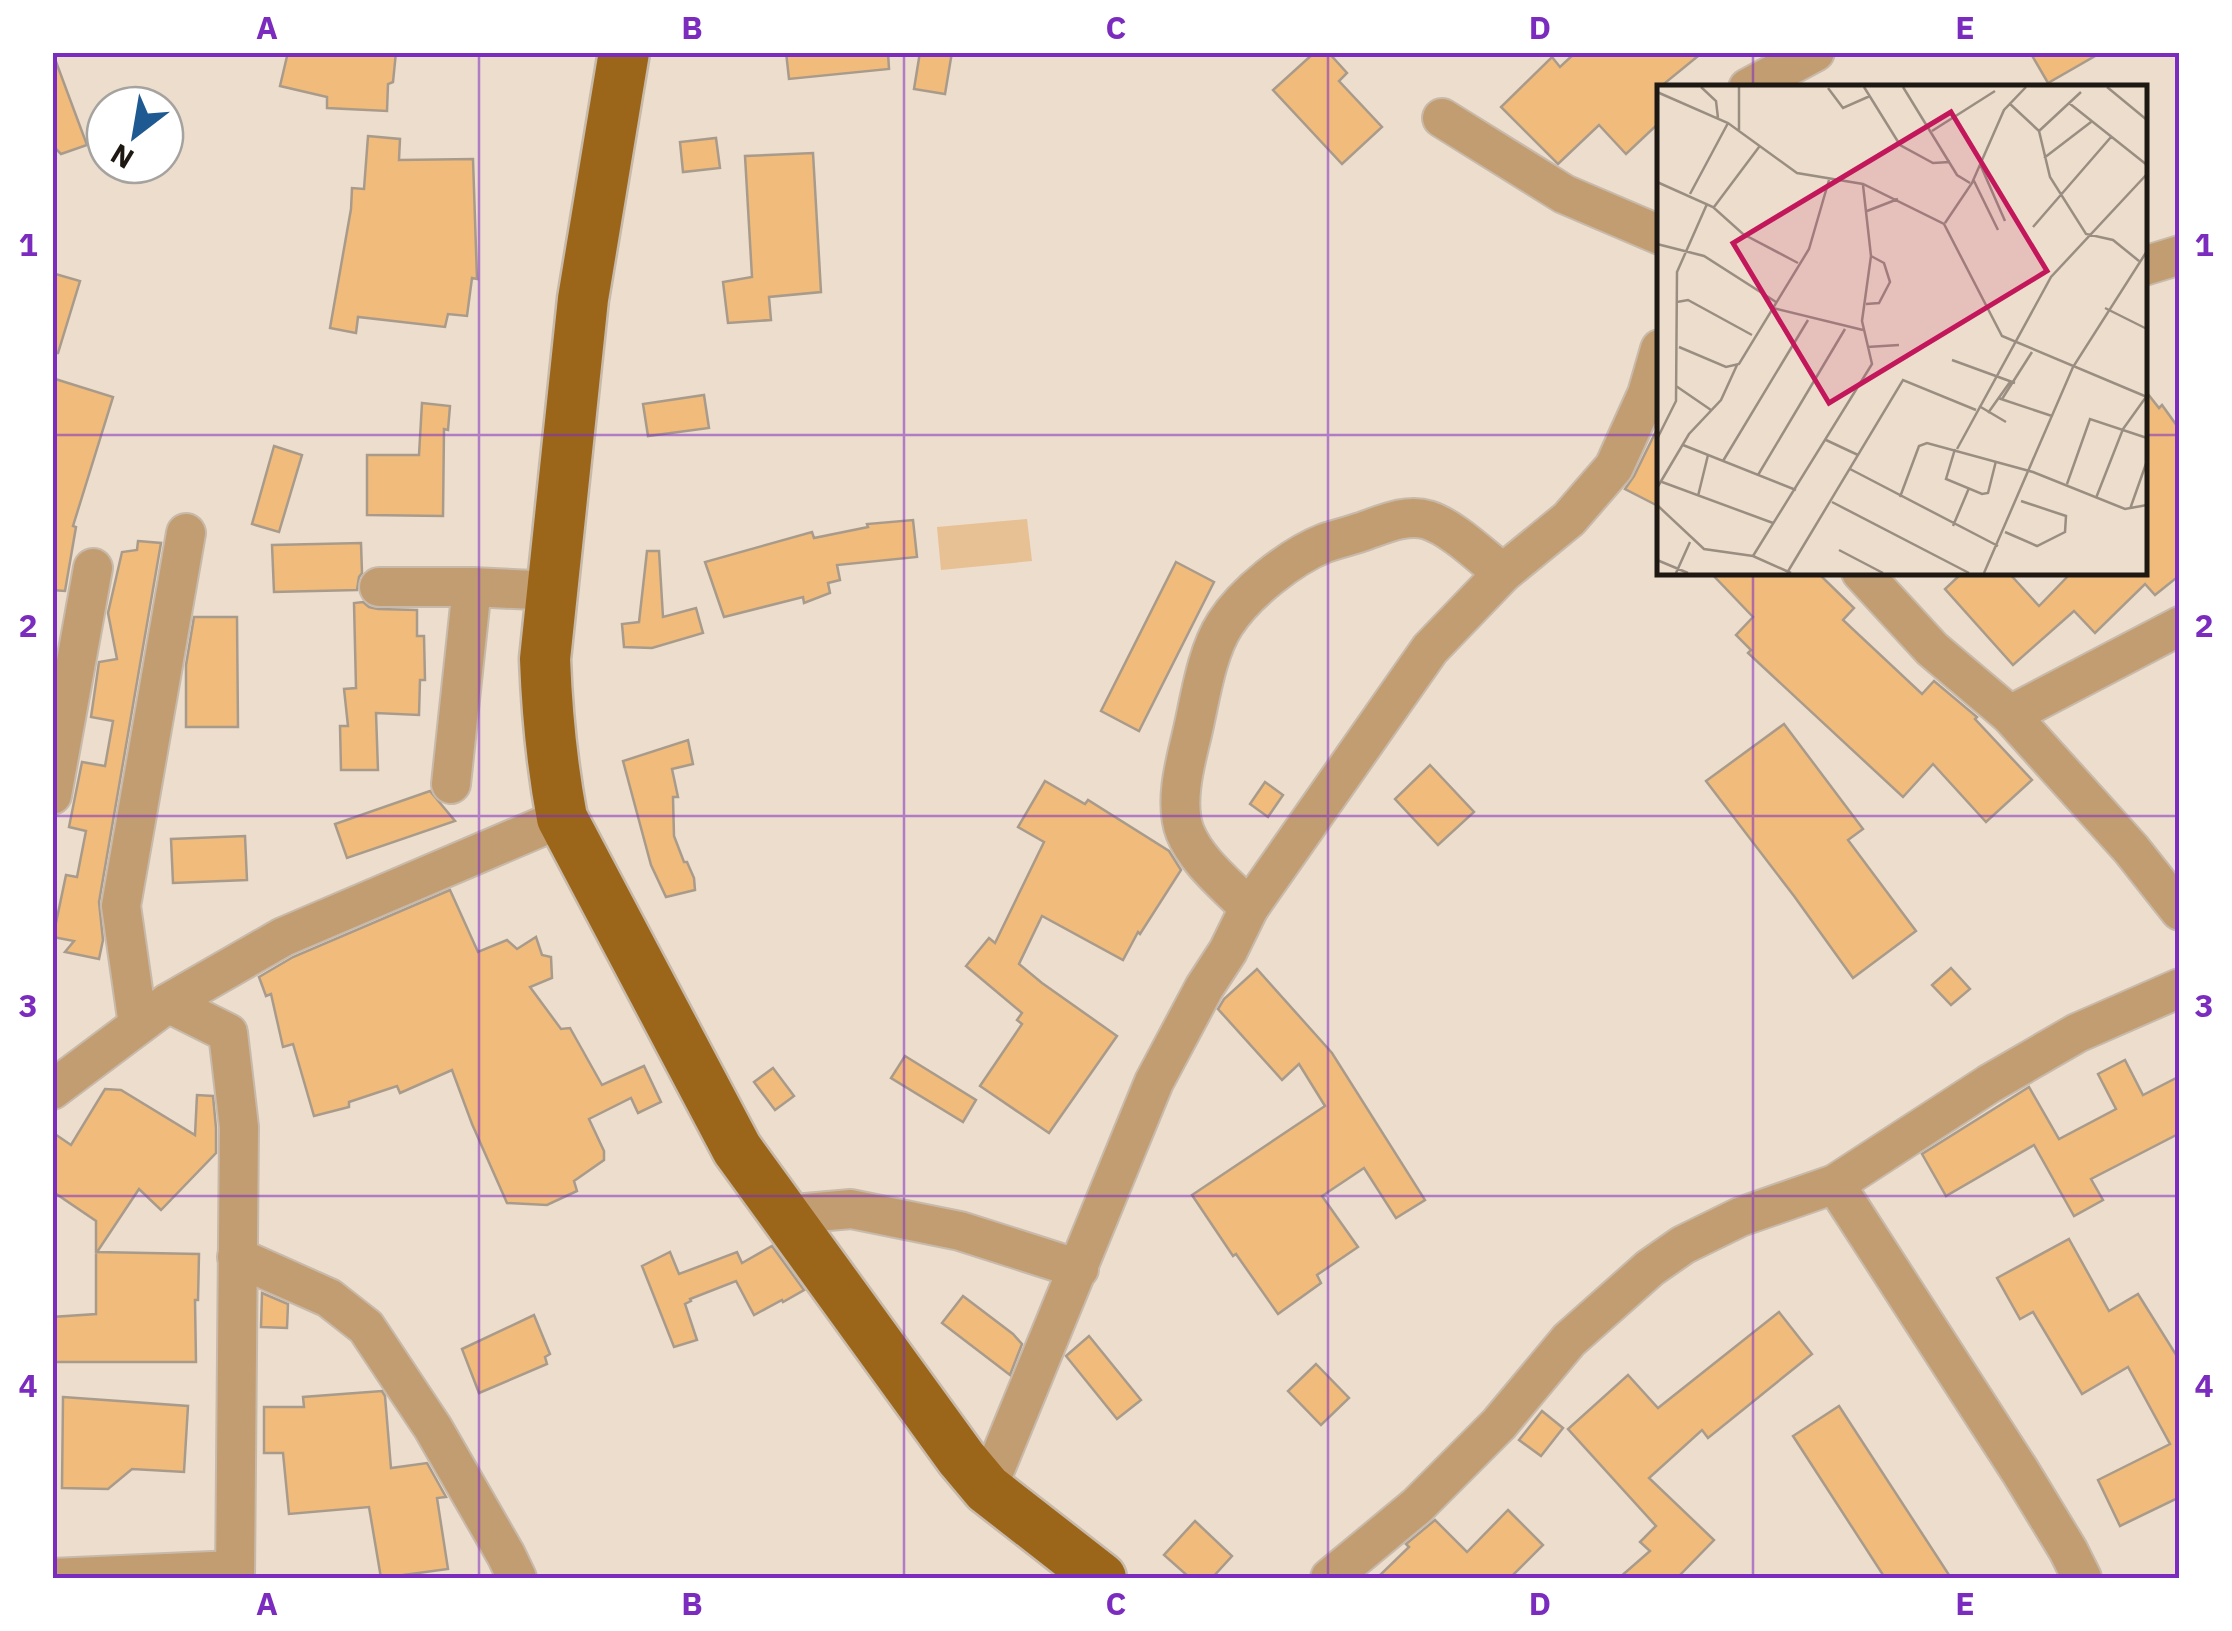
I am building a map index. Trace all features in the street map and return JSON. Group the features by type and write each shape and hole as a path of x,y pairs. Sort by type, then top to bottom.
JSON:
{"main road":[{"path":"624,52 583,300 546,658 547,713 562,818 737,1150 783,1215 987,1489 1101,1578"}],"street":[{"path":"1754,85 1815,52"},
{"path":"1442,118 1564,194 1657,235"},
{"path":"2147,265 2180,255"},
{"path":"987,1489 1154,1082 1249,908 1430,649 1503,573 1569,519 1614,468 1653,396 1657,370"},
{"path":"1249,908 1199,855 1184,830 1180,800 1206,677 1224,625 1246,599 1280,570 1322,544 1403,518 1428,520 1448,530 1503,573"},
{"path":"153,1014 121,906 186,534"},
{"path":"52,795 93,568"},
{"path":"1863,575 1932,649 2010,715 2131,849 2180,911"},
{"path":"379,587 554,591"},
{"path":"451,784 472,587"},
{"path":"2010,715 2180,626"},
{"path":"52,1090 153,1014 283,937 562,818"},
{"path":"1330,1578 1417,1506 1499,1424 1569,1340 1650,1268 1683,1245 1740,1217 1835,1184 1989,1084 2077,1033 2176,999"},
{"path":"52,1578 235,1574 238,1127 228,1033 153,1014"},
{"path":"1835,1184 2020,1471 2082,1578"},
{"path":"783,1215 851,1209 960,1231 1078,1269"},
{"path":"237,1257 330,1298 366,1327 433,1428 517,1578"}],"shaded area":[{"path":"1027,519 1032,561 941,570 937,527"}],"building":[{"path":"288,52 396,52 393,82 388,84 387,111 327,108 327,97 280,86"},
{"path":"786,52 888,52 889,69 789,79"},
{"path":"920,52 952,52 945,94 914,89"},
{"path":"1315,52 1328,52 1347,73 1339,81 1382,127 1342,164 1273,90"},
{"path":"1576,52 1703,52 1662,85 1657,85 1657,125 1626,154 1599,125 1558,164 1501,107 1552,57 1560,67"},
{"path":"2030,52 2102,52 2048,83"},
{"path":"55,59 85,146 61,154 52,145"},
{"path":"368,136 400,139 399,160 473,159 477,279 472,278 467,316 448,314 445,327 358,317 356,333 330,328 352,188 364,189"},
{"path":"716,138 720,168 683,172 680,142"},
{"path":"813,153 821,292 769,297 771,320 728,323 723,282 752,277 745,156"},
{"path":"52,273 80,281 58,353 52,353"},
{"path":"52,378 113,397 73,526 76,527 65,591 52,590"},
{"path":"2147,393 2159,408 2162,405 2180,430 2180,575 2155,595 2145,584 2095,633 2074,611 2013,665 1945,589 1960,575 2011,575 2039,606 2069,575 2147,575"},
{"path":"704,395 709,428 648,436 643,404"},
{"path":"422,403 450,406 448,430 444,429 443,516 367,515 367,455 419,455"},
{"path":"1657,429 1657,505 1625,489"},
{"path":"274,446 302,455 279,532 252,524"},
{"path":"913,520 917,557 837,565 840,580 828,583 830,593 804,603 803,597 724,617 705,562 812,532 814,538 868,527 867,524"},
{"path":"138,541 161,543 99,902 103,940 99,959 65,952 74,941 53,937 66,875 77,877 86,831 69,827 82,762 105,766 113,721 91,717 99,662 117,659 108,613 122,552 137,550"},
{"path":"361,543 362,573 357,590 274,592 272,545"},
{"path":"647,551 659,551 663,617 696,608 703,633 652,648 624,647 622,624 639,622"},
{"path":"1176,562 1214,582 1139,731 1101,711"},
{"path":"1713,575 1820,575 1854,608 1843,620 1922,694 1934,681 1977,717 2032,780 1986,822 1933,764 1903,797 1748,653 1751,650 1736,635 1753,617"},
{"path":"363,602 378,609 417,610 417,636 424,636 425,680 420,680 419,715 376,713 378,770 341,770 340,726 348,726 344,689 356,688 354,603"},
{"path":"194,617 237,617 238,727 186,727 186,665"},
{"path":"1784,724 1863,829 1848,840 1916,931 1853,978 1706,781"},
{"path":"688,740 693,764 672,769 678,797 673,797 674,836 694,878 695,890 666,897 651,865 623,761"},
{"path":"1430,765 1474,812 1438,845 1395,799"},
{"path":"1045,781 1085,804 1088,800 1169,851 1181,870 1123,960 1042,916 1019,964 1117,1036 1049,1133 980,1086 1022,1024 1017,1020 1022,1013 966,966 989,938 995,943 1044,842 1018,827"},
{"path":"1265,782 1283,795 1268,817 1250,804"},
{"path":"430,791 455,821 347,858 335,824"},
{"path":"245,836 247,880 173,883 171,839"},
{"path":"450,890 478,952 507,940 517,949 536,937 542,955 551,957 552,978 530,987 561,1029 570,1028 602,1085 644,1066 661,1102 638,1113 631,1098 589,1119 604,1151 604,1160 574,1181 577,1191 547,1205 507,1203 452,1070 400,1093 397,1086 349,1102 349,1107 314,1116 293,1044 283,1047 271,994 266,996 259,977 293,957"},
{"path":"1951,968 1970,989 1951,1005 1932,985"},
{"path":"1257,969 1332,1053 1425,1200 1396,1218 1364,1168 1322,1196 1358,1247 1317,1275 1321,1283 1278,1314 1192,1195 1325,1106 1299,1064 1282,1080 1218,1009"},
{"path":"905,1056 976,1100 963,1122 891,1078"},
{"path":"2125,1060 2143,1095 2180,1076 2180,1133 2091,1179 2103,1200 2074,1216 2034,1145 1946,1196 1922,1154 2029,1087 2059,1139 2116,1109 2098,1074"},
{"path":"773,1068 794,1096 775,1110 754,1082"},
{"path":"105,1089 121,1090 195,1135 197,1095 213,1096 216,1153 161,1210 139,1189 97,1252 199,1254 196,1362 52,1362 52,1317 96,1314 96,1221 52,1191 52,1132 71,1145"},
{"path":"2069,1239 2109,1311 2138,1294 2180,1361 2180,1497 2120,1526 2098,1480 2170,1444 2128,1367 2082,1394 2033,1312 2020,1319 1997,1278"},
{"path":"772,1246 804,1290 754,1315 736,1281 690,1299 685,1304 697,1340 674,1347 642,1266 670,1252 679,1274 737,1252 742,1263"},
{"path":"262,1293 288,1304 287,1328 261,1327"},
{"path":"963,1296 1022,1344 1010,1375 942,1323"},
{"path":"1779,1312 1812,1354 1708,1438 1702,1430 1649,1478 1714,1540 1677,1578 1619,1578 1650,1551 1640,1542 1656,1526 1568,1429 1628,1375 1658,1408"},
{"path":"534,1315 550,1354 545,1357 547,1364 479,1393 462,1349"},
{"path":"1089,1336 1141,1400 1117,1419 1066,1356"},
{"path":"1316,1364 1349,1398 1321,1425 1288,1391"},
{"path":"382,1391 391,1468 427,1463 446,1497 437,1498 448,1569 381,1578 369,1507 289,1514 283,1453 264,1453 264,1407 304,1407 303,1397"},
{"path":"63,1397 188,1406 184,1472 132,1469 108,1489 62,1488"},
{"path":"1839,1406 1951,1578 1885,1578 1793,1436"},
{"path":"1542,1411 1563,1428 1541,1456 1519,1440"},
{"path":"1508,1510 1543,1545 1510,1578 1377,1578 1409,1547 1406,1544 1435,1520 1467,1552"},
{"path":"1195,1521 1232,1556 1212,1578 1190,1578 1164,1555"}]}
